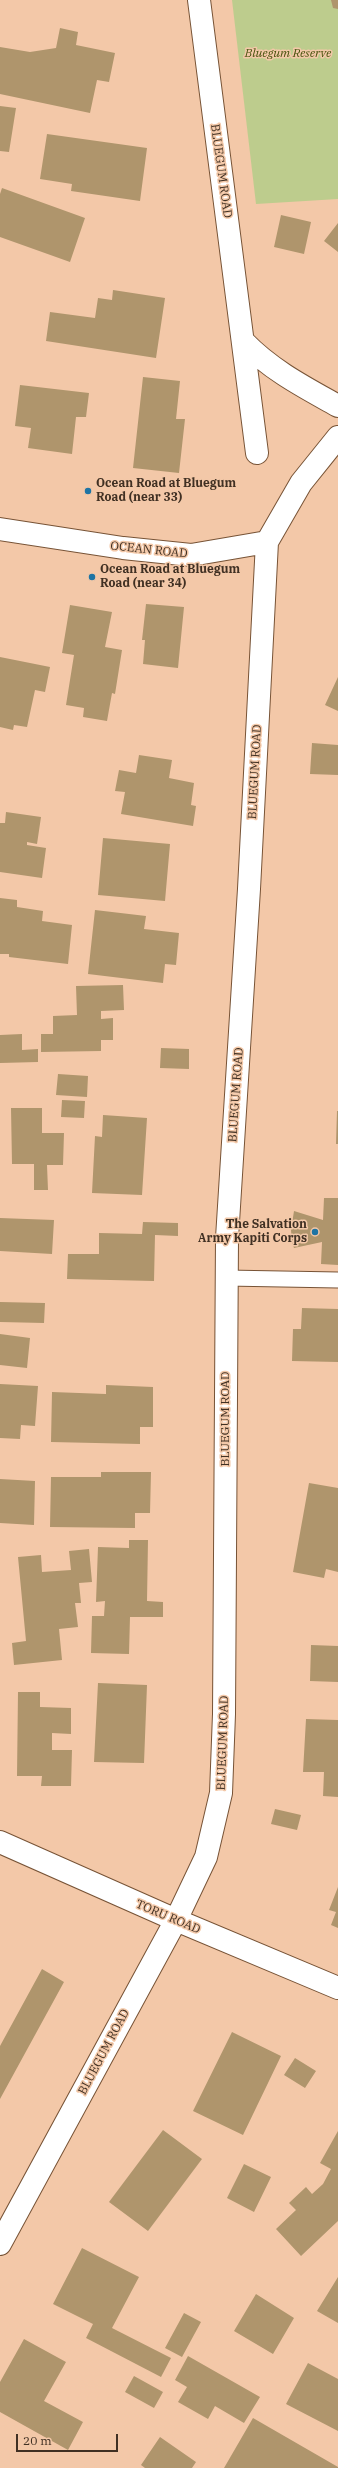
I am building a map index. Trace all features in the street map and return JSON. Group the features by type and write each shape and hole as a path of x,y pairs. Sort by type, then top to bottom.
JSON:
{"street":[{"name":"BLUEGUM ROAD","path":"199,0 244,342 257,453"},
{"path":"244,342 261,359 285,376 338,406"},
{"path":"267,542 302,483 338,436"},
{"name":"OCEAN ROAD","path":"0,529 123,548 191,555 267,542"},
{"name":"BLUEGUM ROAD","path":"0,2244 176,1920 206,1857 217,1816 222,1787 226,1559 226,1278 267,542"},
{"name":"TORU ROAD","path":"0,1842 176,1920 338,1988"}],"lane":[{"path":"226,1278 338,1280"}],"green space":[{"name":"Bluegum Reserve","path":"232,0 338,0 338,199 256,204"}],"building":[{"path":"331,0 338,0 338,9 333,8"},
{"path":"60,28 78,32 76,45 115,53 109,82 97,80 90,113 0,94 0,47 30,52 56,48"},
{"path":"0,106 16,108 9,152 0,151"},
{"path":"47,134 147,148 140,201 71,191 72,184 40,179"},
{"path":"2,188 85,218 70,262 0,237 0,194"},
{"path":"281,215 311,222 304,254 274,247"},
{"path":"338,223 338,252 324,241"},
{"path":"113,290 165,298 156,358 46,341 50,312 95,318 98,298 112,300"},
{"path":"143,377 180,381 176,419 185,419 179,473 133,468"},
{"path":"20,385 89,393 86,417 76,417 72,454 28,448 31,428 15,426"},
{"path":"146,604 184,607 178,668 143,664 145,640 142,640"},
{"path":"70,605 112,612 105,647 122,650 115,694 112,693 107,721 83,717 84,708 66,705 74,655 62,653"},
{"path":"0,657 50,667 45,692 35,690 27,727 14,725 13,730 0,727"},
{"path":"338,677 338,711 325,705"},
{"path":"312,743 338,745 338,775 310,774"},
{"path":"139,755 172,760 169,778 194,783 191,805 196,806 193,826 121,814 125,792 115,791 119,770 136,773"},
{"path":"6,812 41,817 37,844 27,842 27,845 46,848 42,878 0,872 0,823 5,823"},
{"path":"103,838 170,844 165,901 98,895"},
{"path":"0,898 17,900 17,907 43,911 42,921 72,925 68,964 9,957 9,954 0,954"},
{"path":"95,910 146,916 144,929 179,933 176,965 165,964 163,983 88,974"},
{"path":"123,985 124,1010 101,1011 101,1019 113,1018 113,1040 101,1040 101,1051 41,1052 41,1034 53,1034 53,1016 77,1015 76,986"},
{"path":"22,1034 22,1050 38,1049 38,1062 0,1063 0,1035"},
{"path":"161,1048 189,1049 189,1069 160,1068"},
{"path":"58,1074 88,1076 87,1097 56,1095"},
{"path":"62,1100 85,1101 84,1118 61,1117"},
{"path":"11,1108 42,1108 42,1133 64,1133 63,1165 47,1165 48,1190 34,1190 34,1164 12,1164"},
{"path":"337,1111 338,1144 336,1144"},
{"path":"103,1115 147,1118 142,1195 92,1193 95,1136 102,1137"},
{"name":"The Salvation Army Kapiti Corps","path":"324,1198 338,1198 338,1265 321,1264 322,1242 294,1248 292,1243 291,1230 294,1211 323,1220"},
{"path":"0,1218 54,1220 52,1254 0,1251"},
{"path":"143,1222 178,1223 178,1236 155,1235 154,1281 67,1279 68,1254 99,1254 99,1233 142,1234"},
{"path":"0,1302 45,1303 44,1323 0,1322"},
{"path":"302,1308 338,1309 338,1362 292,1361 293,1329 301,1329"},
{"path":"0,1334 30,1338 27,1368 0,1365"},
{"path":"0,1384 38,1386 35,1426 21,1425 20,1439 0,1438"},
{"path":"106,1385 153,1387 153,1427 140,1427 140,1444 51,1442 52,1392 106,1394"},
{"path":"101,1472 151,1472 150,1513 135,1513 135,1528 50,1527 51,1477 101,1477"},
{"path":"0,1479 35,1481 34,1525 0,1523"},
{"path":"309,1483 338,1488 338,1572 326,1569 324,1578 293,1572"},
{"path":"129,1540 148,1540 147,1601 163,1602 163,1617 130,1617 129,1654 91,1653 92,1616 104,1616 105,1601 96,1602 98,1547 129,1548"},
{"path":"89,1549 92,1582 79,1583 81,1603 75,1603 78,1627 59,1629 62,1660 14,1665 12,1643 26,1641 18,1557 41,1555 42,1572 71,1570 69,1551"},
{"path":"311,1645 338,1646 338,1682 310,1681"},
{"path":"98,1683 147,1685 144,1763 94,1762"},
{"path":"18,1692 40,1692 40,1707 71,1708 71,1734 52,1733 52,1750 72,1750 71,1786 41,1786 42,1776 17,1776"},
{"path":"306,1719 338,1720 338,1797 323,1796 324,1772 303,1772"},
{"path":"275,1809 301,1815 297,1830 271,1824"},
{"path":"338,1887 338,1928 331,1925 336,1912 329,1910"},
{"path":"42,1969 64,1982 0,2099 0,2046"},
{"path":"232,2032 281,2056 243,2135 193,2111"},
{"path":"295,2058 316,2071 305,2088 284,2075"},
{"path":"163,2130 202,2159 148,2231 109,2202"},
{"path":"338,2131 338,2221 301,2256 276,2229 296,2210 289,2203 306,2187 312,2194 323,2184 331,2169 320,2163"},
{"path":"244,2164 271,2177 254,2212 227,2198"},
{"path":"82,2248 139,2277 112,2328 171,2358 161,2377 86,2338 93,2324 53,2304"},
{"path":"338,2277 338,2323 317,2311"},
{"path":"256,2294 294,2318 273,2354 234,2331"},
{"path":"184,2313 201,2322 182,2357 165,2348"},
{"path":"24,2339 66,2362 44,2401 83,2422 68,2450 0,2412 0,2382"},
{"path":"188,2356 260,2397 244,2423 215,2406 208,2419 178,2402 187,2387 175,2380"},
{"path":"308,2363 338,2379 338,2431 286,2404"},
{"path":"134,2376 163,2392 154,2408 125,2392"},
{"path":"253,2418 338,2467 338,2468 224,2468"},
{"path":"160,2437 196,2462 192,2468 145,2468 141,2465"}],"place":[{"name":"Ocean Road at Bluegum Road (near 33)","path":"88,491"},
{"name":"Ocean Road at Bluegum Road (near 34)","path":"92,577"},
{"name":"The Salvation Army Kapiti Corps","path":"315,1232"}]}
